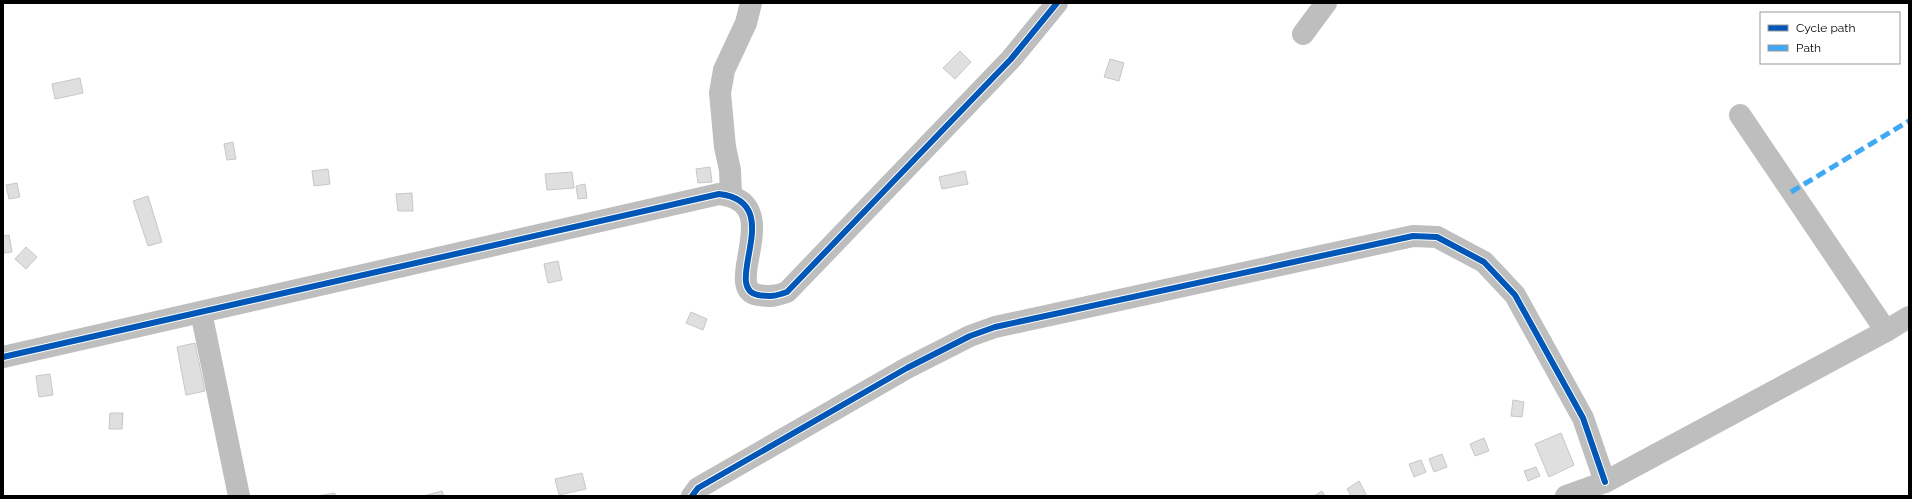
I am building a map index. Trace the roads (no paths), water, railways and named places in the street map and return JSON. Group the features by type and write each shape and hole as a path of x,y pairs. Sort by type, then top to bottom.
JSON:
{"street":[{"path":"731,195 730,170 725,147 720,93 724,70 746,23 751,3"},
{"path":"3,357 719,194 731,195 742,202 748,211 752,223 752,238 744,282 746,289 752,294 774,297 787,292 1011,59 1056,3"},
{"path":"1303,34 1326,3"},
{"path":"1740,115 1886,332"},
{"path":"692,496 698,488 907,368 970,336 995,327 1413,236 1437,237 1484,262 1514,295 1583,418 1605,482"},
{"path":"201,312 239,496"},
{"path":"1566,496 1605,482 1886,332 1909,317"}]}
